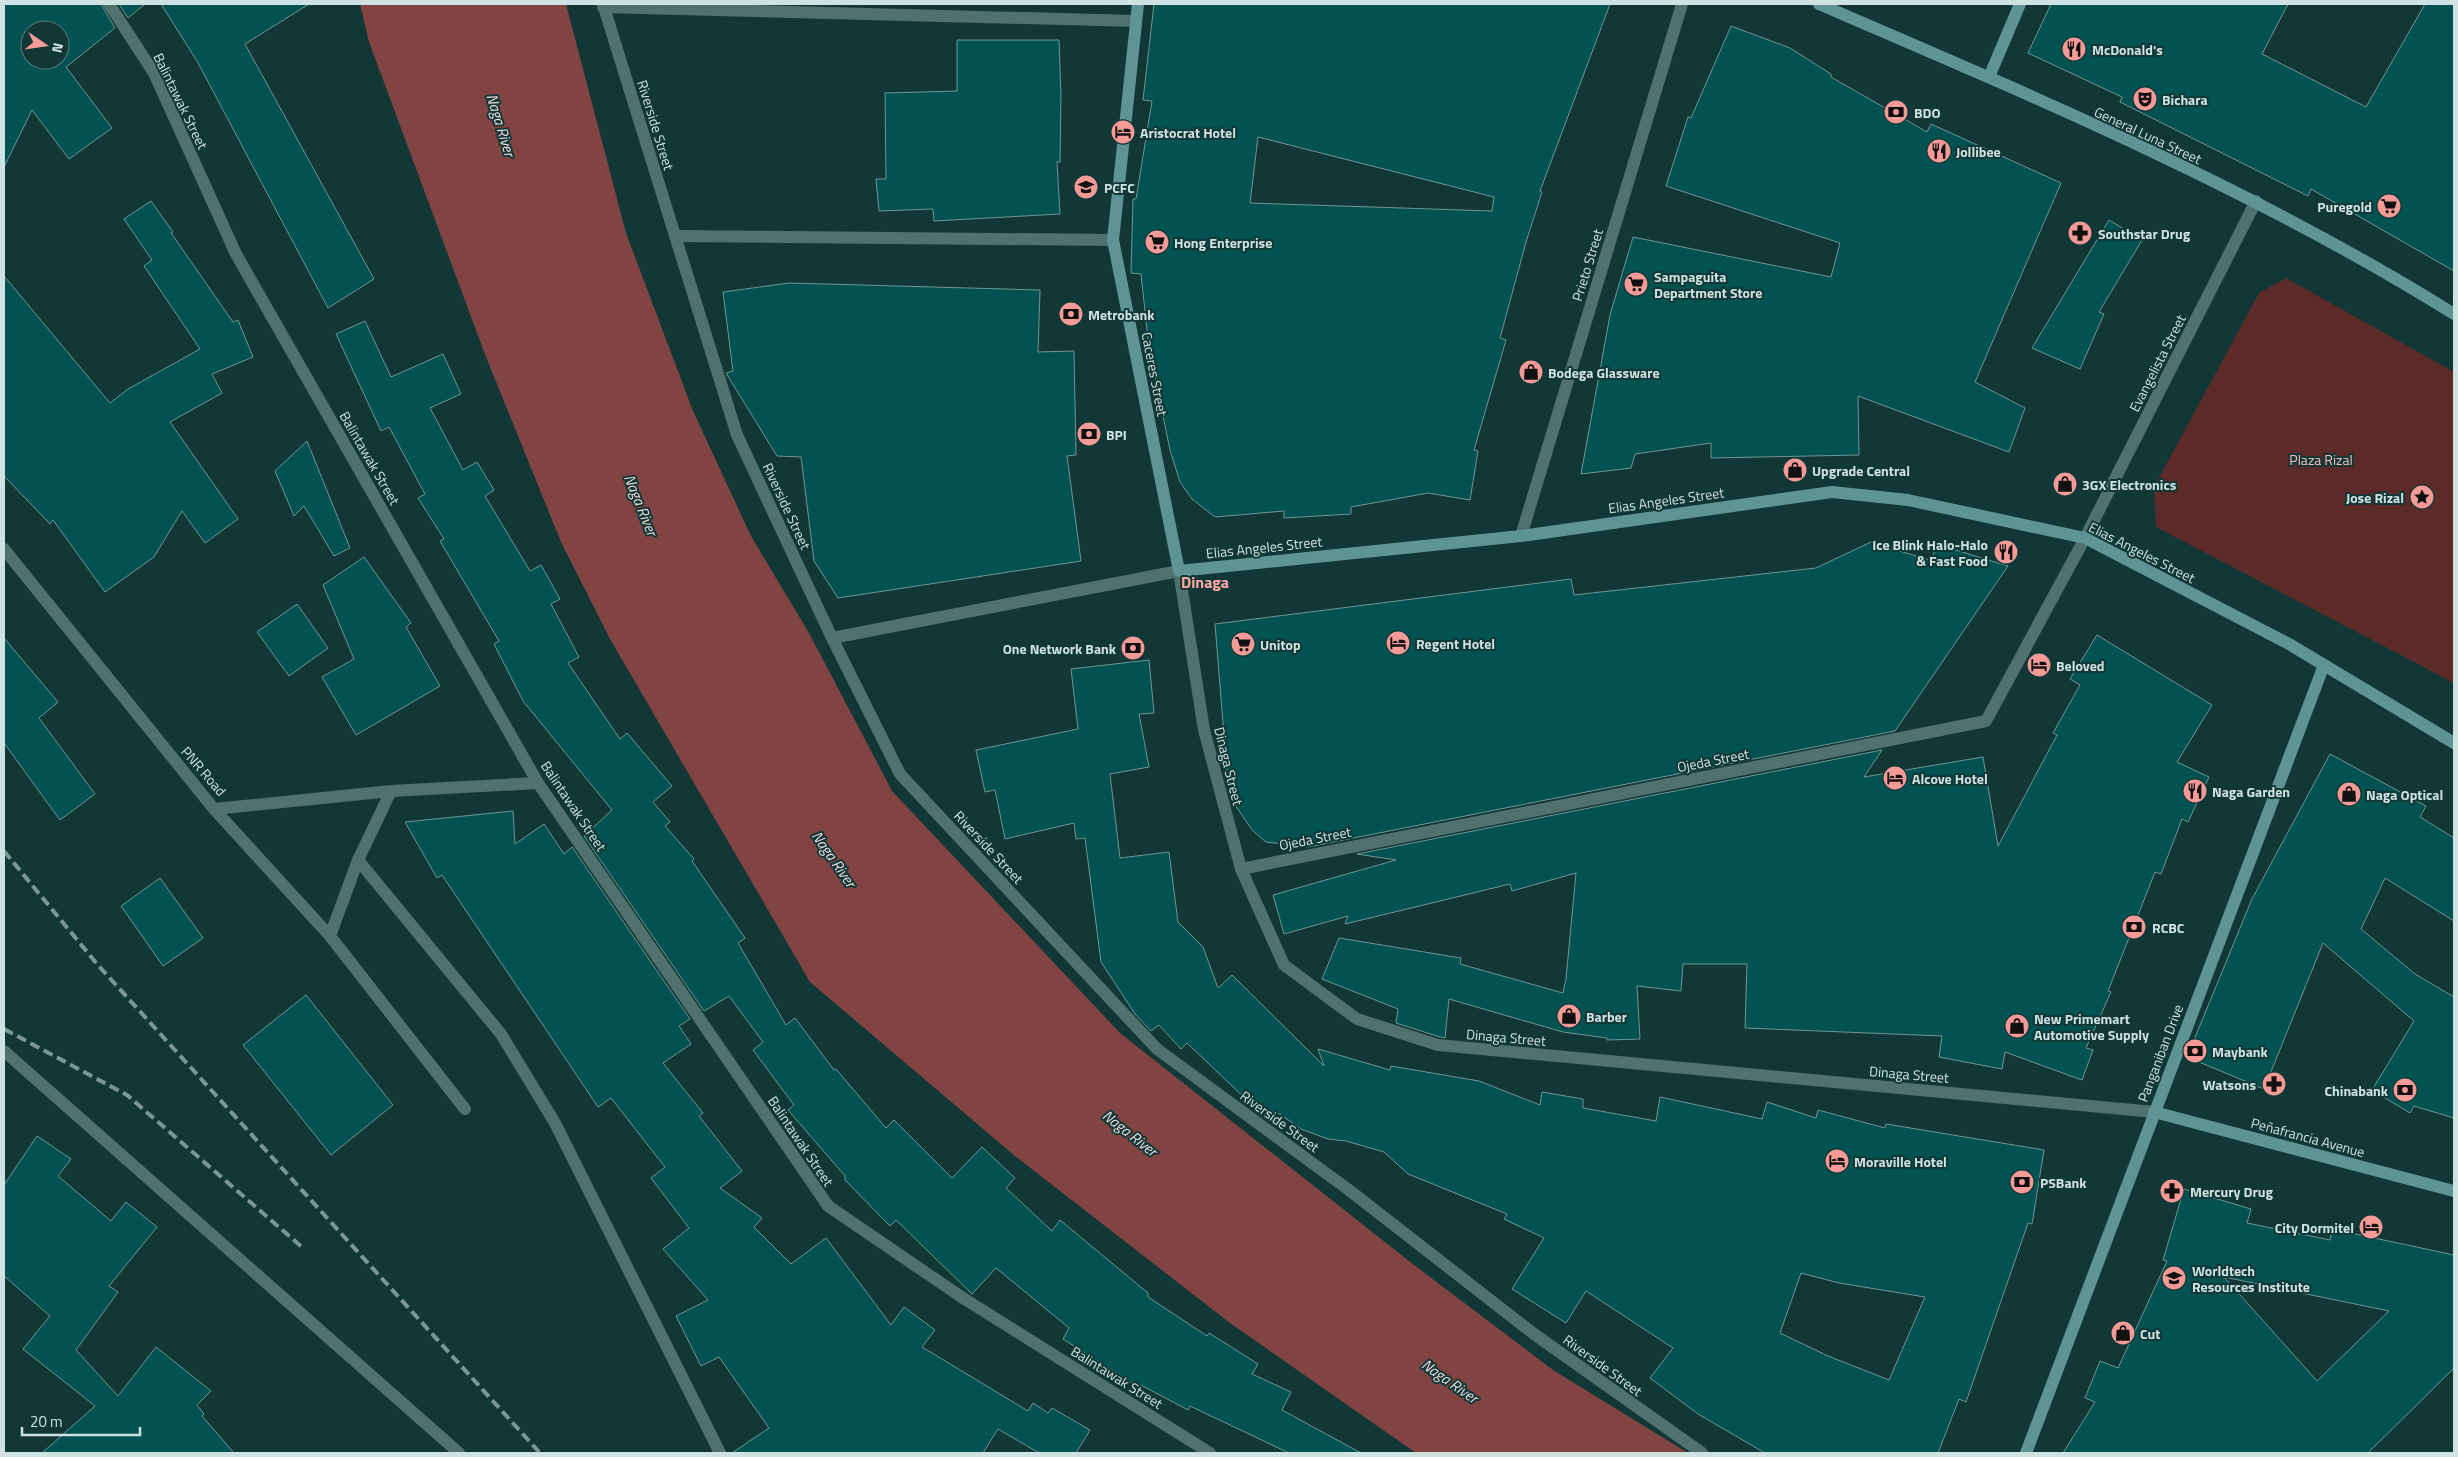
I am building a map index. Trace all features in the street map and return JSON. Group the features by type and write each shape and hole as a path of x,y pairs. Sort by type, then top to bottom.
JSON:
{"main road":[{"name":"Caceres Street","path":"1138,4 1113,240 1179,571"},
{"name":"General Luna Street","path":"1819,4 1988,77 2256,201 2454,314"},
{"path":"1988,77 2020,4"},
{"name":"Elias Angeles Street","path":"1179,571 1521,536 1832,492 1908,500 2085,538 2324,665 2454,743"},
{"name":"Panganiban Drive","path":"2026,1453 2134,1172 2154,1112 2324,665"},
{"name":"Peñafrancia Avenue","path":"2154,1112 2454,1191"}],"street":[{"name":"Balintawak Street","path":"109,4 154,73 236,254 538,782 828,1206 963,1298 1210,1453"},
{"name":"Prieto Street","path":"1521,536 1682,4"},
{"path":"603,5 1136,21"},
{"name":"Riverside Street","path":"603,5 737,435 832,638 900,774 1157,1049 1349,1190 1534,1334 1702,1453"},
{"name":"Evangelista Street","path":"2085,538 2256,201"},
{"path":"675,236 1113,240"},
{"name":"Ojeda Street","path":"1241,869 1986,721 2085,538"},
{"name":"PNR Road","path":"4,549 214,809 392,791 538,782"},
{"name":"Elias Angeles Street","path":"832,638 1179,571"},
{"name":"Dinaga Street","path":"1179,571 1204,730 1241,869 1284,964 1357,1019 1438,1045 2154,1112"},
{"path":"330,936 358,860 392,791"},
{"path":"214,809 330,936 465,1109"},
{"path":"358,860 501,1034 555,1123 720,1453"},
{"path":"4,1051 459,1453"}],"green space":[{"name":"Plaza Rizal","path":"2286,278 2454,372 2454,683 2156,527 2154,487 2259,293"}],"water":[{"name":"Naga River","path":"360,4 566,4 626,233 693,411 751,536 809,633 892,791 1120,1033 1414,1265 1553,1370 1688,1453 1416,1453 1230,1323 1015,1156 810,982 610,639 561,542 486,357 369,42"}],"building":[{"path":"4,4 101,4 115,28 70,64 70,20 20,20 20,70 68,70 112,128 69,159 32,110 4,167"},
{"path":"119,4 145,4 128,18"},
{"path":"161,4 309,4 245,44 374,279 328,308 197,61"},
{"path":"1154,4 1610,4 1540,191 1542,192 1526,242 1500,338 1506,340 1474,450 1478,451 1470,500 1428,493 1351,507 1351,514 1284,518 1284,511 1215,517 1192,499 1180,482 1170,450 1149,348 1141,274 1131,273 1133,199 1136,199 1152,101 1143,100","holes":["1258,137 1494,197 1492,211 1250,203"]},
{"path":"2051,4 2288,4 2262,54 2366,107 2425,4 2454,4 2454,271 2311,189 2308,196 2120,102 2122,97 2028,53"},
{"path":"1731,26 1790,48 1831,74 1831,77 1927,132 1931,124 2061,183 1975,382 2025,408 2009,452 1858,396 1859,455 1711,458 1711,443 1635,454 1631,468 1581,474 1610,315 1633,237 1831,277 1840,243 1666,186 1688,117 1691,118"},
{"path":"957,40 1059,40 1061,96 1060,162 1057,162 1060,214 934,221 933,209 879,211 876,179 886,179 885,93 957,91"},
{"path":"151,201 233,322 238,320 253,357 212,374 222,393 170,422 238,519 205,543 182,511 154,557 105,592 53,520 50,524 4,476 4,276 110,403 128,389 200,349 144,266 152,260 124,219"},
{"path":"2109,220 2142,240 2099,312 2104,314 2080,369 2032,348"},
{"path":"789,283 1040,290 1038,352 1074,351 1076,455 1067,456 1081,561 838,598 814,561 801,457 777,456 726,373 733,371 723,292"},
{"path":"365,321 391,377 443,354 461,394 430,408 463,470 477,462 494,490 485,496 530,571 541,565 560,599 551,604 579,657 568,663 620,739 627,733 672,786 653,802 670,822 665,826 694,859 692,861 745,938 738,943 786,1025 795,1018 834,1070 836,1069 886,1128 894,1120 952,1178 982,1147 1015,1178 1006,1188 1052,1231 1060,1220 1148,1293 1148,1297 1207,1336 1209,1333 1258,1364 1252,1374 1291,1392 1282,1410 1361,1453 1289,1453 1190,1406 1188,1410 1137,1383 1135,1385 1063,1339 1069,1328 996,1268 972,1294 896,1220 890,1226 845,1180 845,1176 788,1110 794,1105 753,1050 763,1042 729,996 704,1011 584,836 612,810 523,701 494,644 499,641 440,541 444,539 418,498 425,494 389,427 381,431 336,334"},
{"path":"307,441 350,548 334,556 304,506 294,516 275,471"},
{"path":"1871,542 1932,561 1936,544 2008,566 1895,731 1308,847 1266,842 1253,831 1235,805 1227,772 1215,624 1571,579 1574,595 1816,568"},
{"path":"364,557 411,623 406,627 440,686 356,735 322,677 354,659 323,585"},
{"path":"297,604 328,648 289,676 257,632"},
{"path":"2097,635 2212,705 2177,762 2209,777 2188,822 2182,819 2161,874 2155,872 2108,991 2111,992 2086,1048 2093,1050 2082,1080 2005,1052 2002,1069 1939,1057 1942,1036 1745,1028 1747,964 1683,964 1681,991 1637,986 1640,1039 1607,1040 1607,1038 1563,1032 1449,999 1445,1038 1396,1023 1398,1009 1322,979 1339,938 1461,958 1460,964 1563,993 1576,873 1512,891 1510,884 1345,924 1348,916 1284,934 1273,895 1396,860 1357,854 1882,750 1864,777 1983,757 1998,846 2057,735 2053,733 2080,685 2070,679"},
{"path":"4,638 58,702 39,718 95,794 60,820 4,743"},
{"path":"1149,660 1154,713 1139,714 1149,767 1110,774 1120,858 1169,852 1178,922 1203,947 1218,988 1232,975 1324,1066 1318,1049 1390,1070 1391,1066 1479,1081 1540,1105 1542,1092 1583,1099 1583,1108 1656,1121 1660,1097 1762,1119 1767,1102 1816,1118 1818,1110 1885,1128 1886,1124 2044,1150 2032,1224 2028,1223 1966,1402 1959,1399 1938,1453 1765,1453 1698,1414 1650,1378 1673,1348 1586,1291 1566,1323 1512,1289 1544,1238 1504,1219 1507,1214 1408,1174 1384,1152 1346,1141 1328,1139 1301,1129 1280,1114 1251,1104 1187,1043 1181,1049 1159,1025 1151,1031 1135,1014 1101,962 1085,838 1076,839 1074,823 1005,839 995,790 985,792 976,750 1078,729 1071,669","holes":["1801,1273 1839,1283 1925,1297 1889,1380 1828,1356 1780,1333"]},
{"path":"2330,754 2426,806 2420,817 2454,838 2454,921 2385,878 2361,929 2415,974 2454,997 2454,1118 2414,1106 2410,1113 2372,1090 2414,1021 2323,943 2264,1089 2187,1057 2252,899"},
{"path":"513,811 515,844 544,824 564,854 572,847 690,1019 679,1026 691,1044 663,1063 703,1113 699,1116 742,1171 720,1188 762,1218 754,1227 791,1264 826,1238 891,1325 904,1307 935,1330 922,1347 1028,1411 1033,1403 1048,1413 1052,1408 1090,1430 1076,1453 1039,1453 998,1429 983,1453 732,1453 769,1428 719,1357 701,1366 676,1316 708,1300 663,1249 689,1228 651,1178 665,1167 611,1098 598,1107 442,875 437,878 405,822"},
{"path":"160,878 203,938 163,966 121,906"},
{"path":"306,995 393,1105 331,1155 243,1045"},
{"path":"37,1136 71,1159 58,1176 111,1221 126,1202 157,1227 109,1286 118,1292 76,1350 118,1396 156,1347 211,1391 197,1405 204,1414 202,1416 234,1453 42,1453 95,1406 23,1349 50,1316 4,1276 4,1185"},
{"path":"2184,1189 2251,1209 2247,1223 2330,1240 2332,1229 2454,1255 2454,1368 2368,1453 2063,1453 2095,1402 2085,1398 2100,1361 2118,1368 2167,1261 2163,1260","holes":["2224,1277 2389,1311 2317,1381"]}],"railway":[{"path":"4,851 97,964 540,1453"},
{"path":"4,1029 127,1095 303,1248"}],"place":[{"name":"McDonald's","path":"2074,49"},
{"name":"Bichara","path":"2145,99"},
{"name":"BDO","path":"1896,112"},
{"name":"Aristocrat Hotel","path":"1123,132"},
{"name":"Jollibee","path":"1939,151"},
{"name":"PCFC","path":"1086,187"},
{"name":"Puregold","path":"2389,206"},
{"name":"Southstar Drug","path":"2080,233"},
{"name":"Hong Enterprise","path":"1157,242"},
{"name":"Sampaguita Department Store","path":"1636,284"},
{"name":"Metrobank","path":"1071,314"},
{"name":"Bodega Glassware","path":"1531,372"},
{"name":"BPI","path":"1089,434"},
{"name":"Upgrade Central","path":"1795,470"},
{"name":"3GX Electronics","path":"2065,484"},
{"name":"Jose Rizal","path":"2422,497"},
{"name":"Ice Blink Halo-Halo & Fast Food","path":"2006,552"},
{"name":"Regent Hotel","path":"1398,643"},
{"name":"Unitop","path":"1243,644"},
{"name":"One Network Bank","path":"1133,648"},
{"name":"Beloved","path":"2039,665"},
{"name":"Alcove Hotel","path":"1895,778"},
{"name":"Naga Garden","path":"2195,791"},
{"name":"Naga Optical","path":"2349,794"},
{"name":"RCBC","path":"2134,927"},
{"name":"Barber","path":"1569,1016"},
{"name":"New Primemart Automotive Supply","path":"2017,1026"},
{"name":"Maybank","path":"2195,1051"},
{"name":"Watsons","path":"2274,1084"},
{"name":"Chinabank","path":"2405,1090"},
{"name":"Moraville Hotel","path":"1837,1161"},
{"name":"PSBank","path":"2022,1182"},
{"name":"Mercury Drug","path":"2172,1191"},
{"name":"City Dormitel","path":"2371,1227"},
{"name":"Worldtech Resources Institute","path":"2174,1278"},
{"name":"Cut","path":"2123,1333"}],"district":[{"name":"Dinaga","path":"1205,582"}]}
